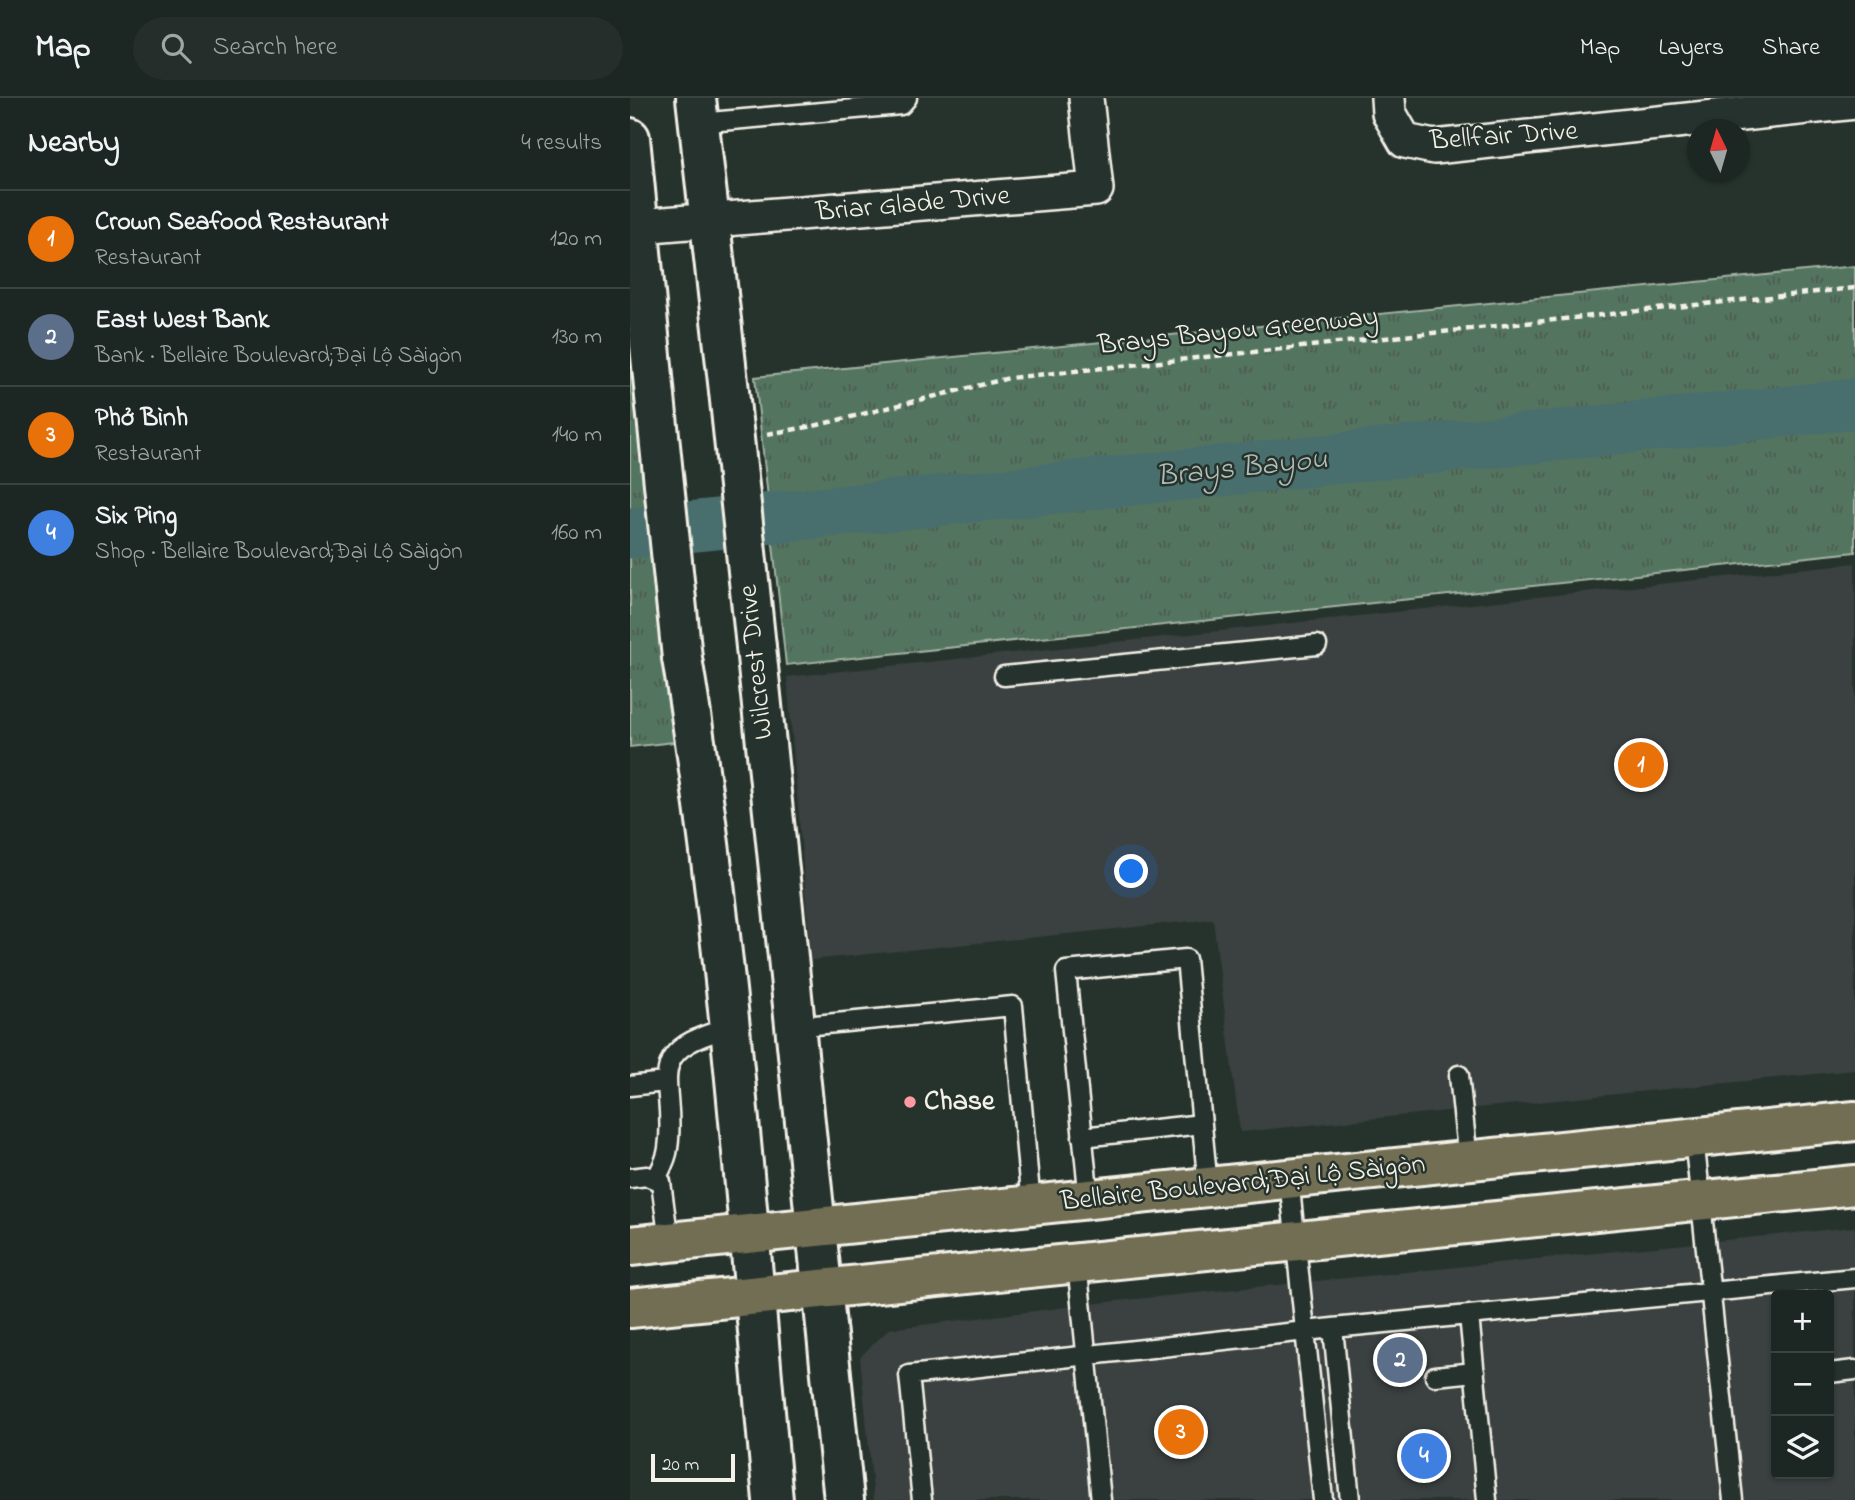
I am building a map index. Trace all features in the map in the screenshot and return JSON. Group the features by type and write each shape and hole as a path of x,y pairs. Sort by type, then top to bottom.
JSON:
{"main road":[{"name":"Wilcrest Drive","path":"697,111 729,391 844,1500"},
{"path":"630,138 682,658 698,755 730,1028 773,1500"},
{"name":"Bellaire Boulevard;Đại Lộ Sàigòn","path":"630,1246 1855,1121"},
{"path":"630,1308 1855,1185"}],"street":[{"name":"Briar Glade Drive","path":"639,226 1096,189 1086,98"},
{"name":"Bellfair Drive","path":"1388,98 1389,113 1405,141 1434,147 1680,109 1855,102"}],"lane":[{"path":"697,111 901,105 907,98"},
{"path":"1004,676 1317,645"},
{"path":"1089,1200 1066,971 1186,959 1208,1187"},
{"path":"794,1027 1013,1006 1031,1205"},
{"path":"656,1179 668,1151 664,1082 675,1056 689,1041 730,1028"},
{"path":"1459,1076 1468,1161"},
{"path":"630,1086 664,1082"},
{"path":"1083,1137 1202,1124"},
{"path":"1694,1138 1733,1500"},
{"path":"630,1178 656,1179 661,1182 669,1242"},
{"path":"1289,1179 1323,1500"},
{"path":"1077,1263 1101,1500"},
{"path":"1785,1290 1855,1278"},
{"path":"922,1500 909,1375 1333,1328 1366,1334 1469,1315 1711,1292 1771,1290"},
{"path":"1469,1315 1487,1500"},
{"path":"1333,1328 1350,1500"},
{"path":"1834,1372 1855,1370"},
{"path":"1435,1376 1475,1372"}],"path":[{"name":"Brays Bayou Greenway","path":"760,435 814,426 1009,378 1855,288"}],"shaded area":[{"path":"1855,563 1855,1070 1240,1132 1213,919 811,960 787,677"},
{"path":"1855,1227 1855,1500 874,1500 860,1357 889,1329 1116,1301"}],"green space":[{"path":"1855,266 1855,552 786,665 755,377"},
{"path":"630,361 639,415 674,742 630,747"}],"waterway":[{"name":"Brays Bayou","path":"630,533 1855,404"}],"place":[{"name":"Crown Seafood Restaurant","path":"1641,765"},
{"name":"Chase","path":"910,1102"},
{"name":"East West Bank","path":"1400,1360"},
{"name":"Phở Bình","path":"1181,1432"},
{"name":"Six Ping","path":"1424,1456"}]}
